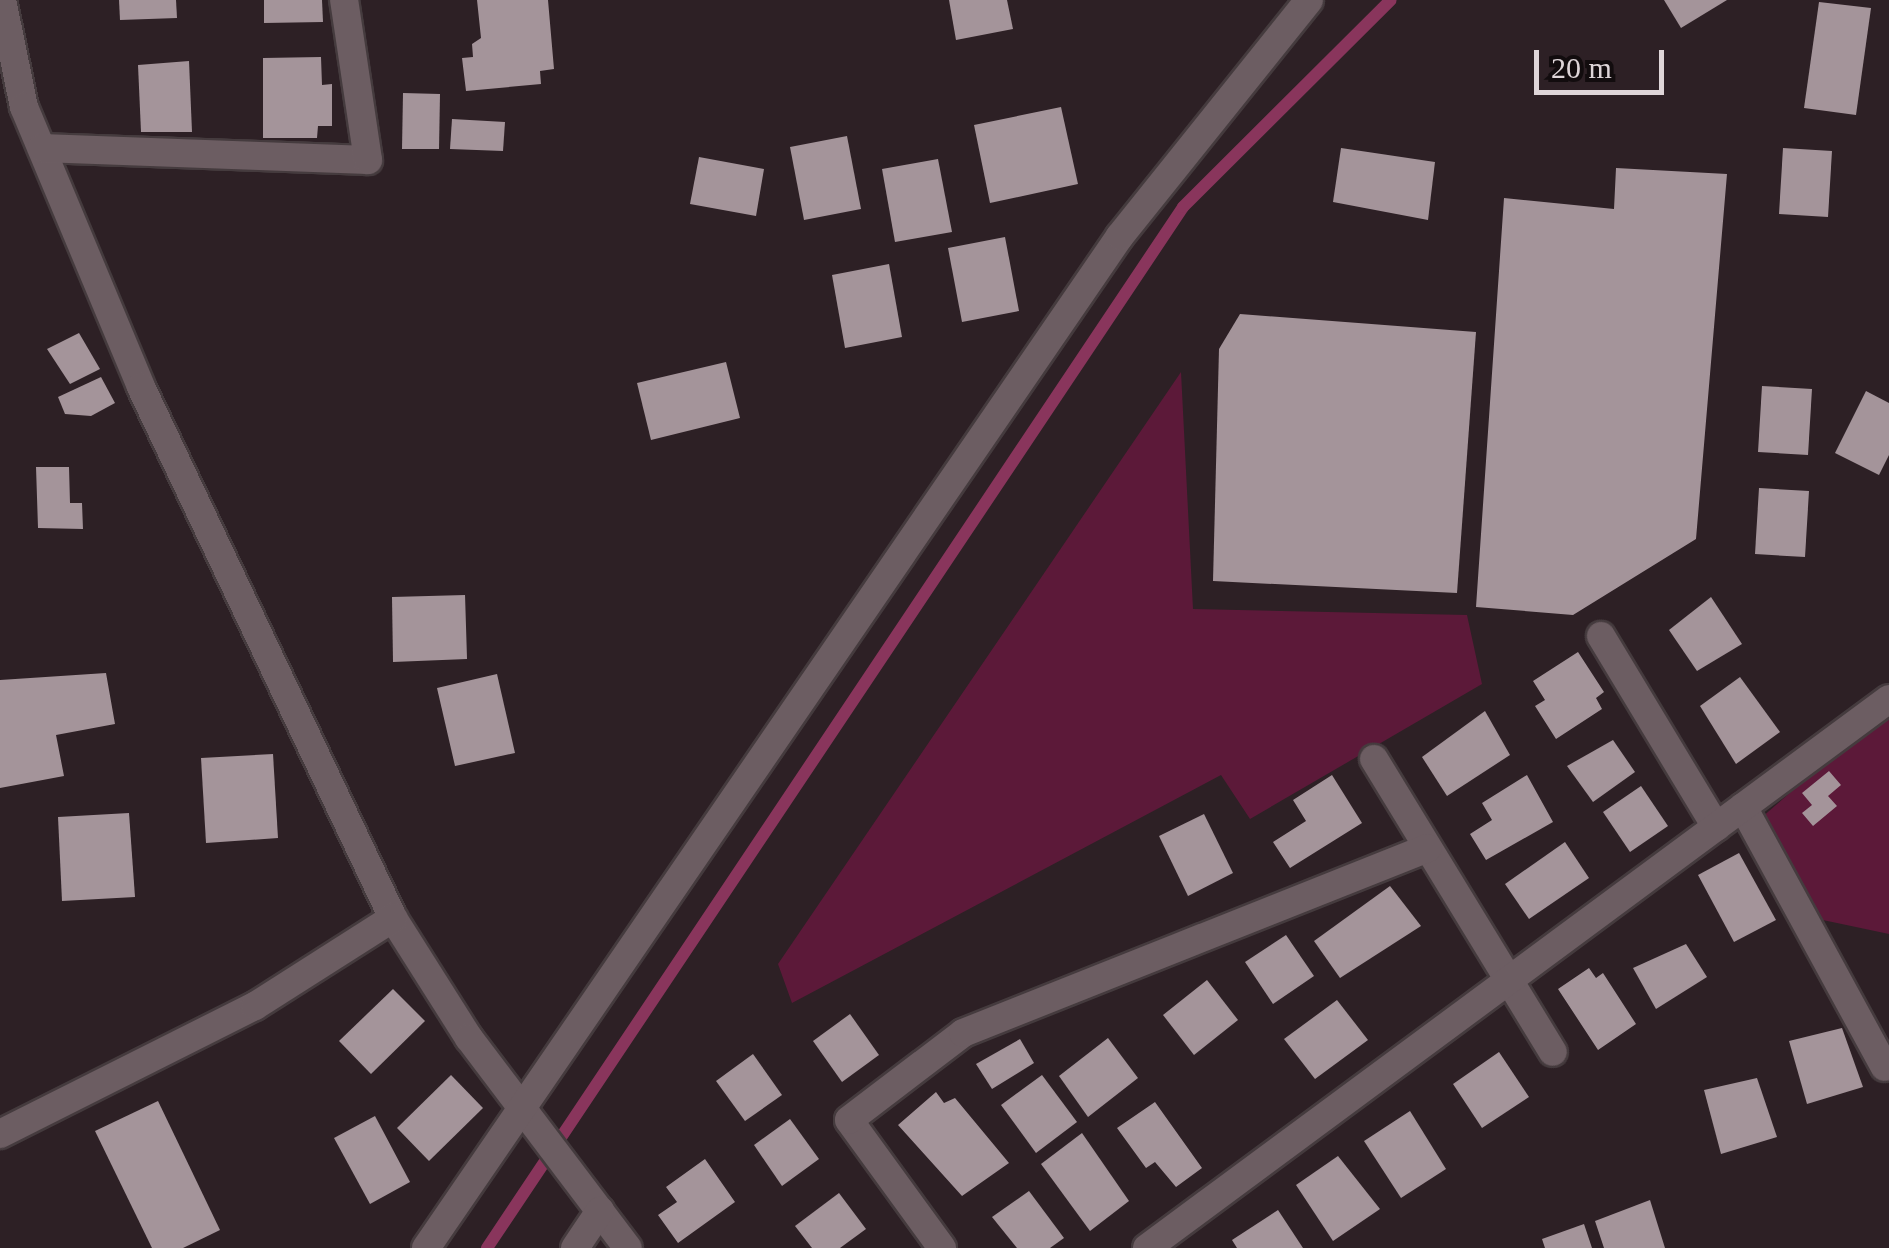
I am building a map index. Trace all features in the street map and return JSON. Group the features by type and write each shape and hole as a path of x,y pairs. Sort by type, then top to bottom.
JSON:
{"street":[{"path":"2,0 24,107 141,386 393,918 470,1038 628,1248"},
{"path":"42,148 368,160 344,0"},
{"path":"426,1248 528,1113 1120,236 1309,0"},
{"path":"1601,636 1716,828"},
{"path":"1147,1248 1889,698"},
{"path":"1374,759 1552,1052"},
{"path":"1743,807 1885,1067"},
{"path":"942,1248 849,1120 963,1034 1427,848"},
{"path":"0,1134 256,1006 393,918"},
{"path":"575,1248 600,1210"}],"shaded area":[{"path":"1181,372 1193,609 1467,615 1482,684 1250,819 1221,775 792,1003 778,964"},
{"path":"1889,706 1889,934 1818,919 1753,825"}],"building":[{"path":"119,0 176,0 177,18 120,20"},
{"path":"264,0 322,0 323,22 264,23"},
{"path":"477,0 548,0 554,69 540,71 541,84 466,91 462,58 473,57 472,44 481,38"},
{"path":"949,0 1007,0 1013,29 956,40"},
{"path":"1664,0 1727,0 1681,28"},
{"path":"1819,2 1871,8 1856,115 1804,108"},
{"path":"321,57 322,85 332,84 332,126 318,126 317,138 263,138 263,58"},
{"path":"189,61 192,132 141,132 138,65"},
{"path":"403,93 440,94 439,149 402,149"},
{"path":"1061,107 1078,184 990,203 974,125"},
{"path":"452,119 505,122 503,151 450,149"},
{"path":"847,136 861,209 804,220 790,147"},
{"path":"1341,148 1435,162 1428,220 1333,202"},
{"path":"1783,148 1832,151 1828,217 1779,214"},
{"path":"699,157 764,169 756,216 690,204"},
{"path":"938,159 952,232 895,242 882,169"},
{"path":"1616,168 1727,174 1696,539 1573,615 1476,607 1504,198 1614,209"},
{"path":"1005,237 1019,311 962,322 948,248"},
{"path":"889,264 902,337 845,348 832,275"},
{"path":"1240,314 1476,332 1457,593 1213,581 1219,349"},
{"path":"79,333 100,369 70,384 47,349"},
{"path":"726,362 740,418 651,440 637,383"},
{"path":"101,377 115,403 91,416 65,414 58,397"},
{"path":"1762,386 1812,389 1808,455 1758,452"},
{"path":"1866,391 1889,403 1889,455 1879,475 1835,453"},
{"path":"36,467 69,467 70,503 82,503 83,529 38,528"},
{"path":"1759,488 1809,491 1805,557 1755,554"},
{"path":"465,595 467,659 393,662 392,597"},
{"path":"1711,597 1742,644 1697,671 1669,630"},
{"path":"1578,652 1604,692 1596,698 1602,709 1556,739 1535,706 1545,700 1533,681"},
{"path":"106,673 115,724 56,735 64,776 0,788 0,680"},
{"path":"497,674 515,753 455,766 437,688"},
{"path":"1740,677 1780,732 1736,764 1700,706"},
{"path":"1485,711 1510,755 1447,796 1422,757"},
{"path":"1613,740 1635,772 1593,802 1567,766"},
{"path":"273,754 278,838 206,843 201,758"},
{"path":"1829,771 1841,785 1828,796 1837,806 1813,826 1802,813 1812,805 1802,793"},
{"path":"1332,775 1362,823 1290,868 1273,842 1306,821 1293,800"},
{"path":"1527,775 1553,822 1486,860 1470,834 1492,820 1482,803"},
{"path":"1641,786 1668,826 1630,852 1603,812"},
{"path":"129,813 135,897 62,901 58,817"},
{"path":"1204,814 1233,873 1188,896 1159,836"},
{"path":"1565,842 1589,878 1529,919 1505,884"},
{"path":"1739,853 1776,920 1734,942 1698,875"},
{"path":"1390,886 1421,926 1340,978 1314,941"},
{"path":"1286,935 1314,976 1273,1004 1245,962"},
{"path":"1686,944 1707,977 1656,1009 1633,968"},
{"path":"1589,968 1596,978 1603,973 1636,1024 1598,1050 1558,989"},
{"path":"1207,980 1238,1020 1194,1055 1163,1015"},
{"path":"393,989 425,1021 371,1074 339,1041"},
{"path":"1337,1000 1368,1040 1315,1079 1284,1039"},
{"path":"850,1014 879,1055 842,1082 813,1041"},
{"path":"1842,1028 1863,1087 1807,1104 1789,1041"},
{"path":"1108,1038 1138,1078 1088,1117 1059,1076"},
{"path":"1020,1039 1034,1063 992,1089 976,1064"},
{"path":"1499,1052 1529,1097 1482,1128 1453,1084"},
{"path":"753,1054 782,1095 745,1121 716,1081"},
{"path":"451,1075 483,1108 429,1161 397,1128"},
{"path":"1042,1075 1077,1122 1036,1153 1001,1105"},
{"path":"1757,1078 1777,1137 1721,1154 1704,1090"},
{"path":"936,1092 944,1103 955,1098 1009,1163 962,1196 898,1125"},
{"path":"158,1101 220,1230 183,1248 152,1248 95,1131"},
{"path":"1155,1102 1202,1168 1176,1187 1155,1162 1146,1168 1117,1128"},
{"path":"1410,1111 1446,1169 1401,1198 1364,1141"},
{"path":"375,1116 410,1182 370,1204 334,1138"},
{"path":"790,1119 819,1159 782,1186 754,1145"},
{"path":"1082,1133 1129,1201 1090,1231 1041,1164"},
{"path":"1338,1156 1380,1209 1333,1241 1296,1185"},
{"path":"705,1159 735,1202 678,1243 658,1215 677,1202 666,1187"},
{"path":"1029,1191 1064,1238 1050,1248 1017,1248 992,1217"},
{"path":"839,1193 866,1229 840,1248 812,1248 795,1226"},
{"path":"1650,1200 1665,1248 1604,1248 1595,1221"},
{"path":"1278,1210 1303,1248 1237,1248 1232,1240"},
{"path":"1584,1224 1592,1248 1545,1248 1542,1239"}],"waterway":[{"path":"487,1248 1183,207 1391,0"}]}
